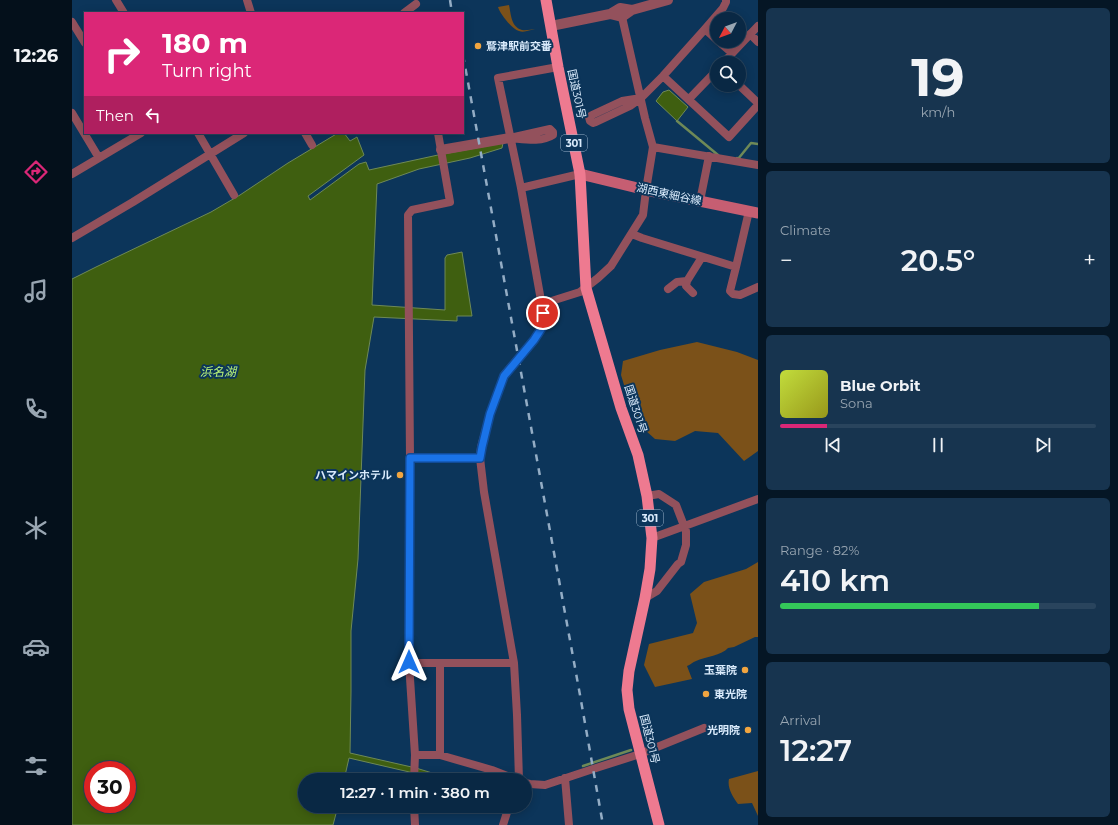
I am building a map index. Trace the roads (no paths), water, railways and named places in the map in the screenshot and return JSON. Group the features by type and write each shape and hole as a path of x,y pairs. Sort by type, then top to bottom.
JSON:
{"highway":[{"name":"国道301号","path":"546,0 580,174 586,288 622,408 638,455 647,496 652,538 650,569 629,671 627,690 629,709 659,825"}],"main road":[{"name":"湖西東細谷線","path":"580,174 646,190 754,212"}],"street":[{"path":"116,0 123,12"},
{"path":"247,0 251,12"},
{"path":"551,26 610,14 620,8 632,10 668,0"},
{"path":"641,98 622,101 592,115 589,117 590,120 596,122 634,104 641,98 663,76 724,8 726,0"},
{"path":"405,12 416,2"},
{"path":"416,2 418,12"},
{"path":"542,304 580,292 598,278 611,266 643,215 653,147 620,8"},
{"path":"72,22 84,41"},
{"path":"729,56 758,26"},
{"path":"705,29 710,33"},
{"path":"750,34 758,42"},
{"path":"727,48 732,53"},
{"path":"518,773 514,663 484,492 480,458 490,414 504,376 534,340 545,323 522,188 498,78 558,66"},
{"path":"663,76 729,137 758,104 746,92"},
{"path":"689,99 710,77"},
{"path":"72,114 84,134"},
{"path":"84,134 99,158"},
{"path":"72,174 138,134"},
{"path":"199,134 234,195"},
{"path":"72,238 242,134"},
{"path":"305,134 312,145"},
{"path":"414,773 416,755 409,662 410,458 408,216 412,210 450,202 438,134"},
{"path":"441,150 510,138"},
{"path":"653,147 758,165"},
{"path":"700,201 709,156"},
{"path":"522,188 580,174"},
{"path":"754,212 736,267 730,291 733,294 740,295 758,287"},
{"path":"632,234 736,267"},
{"path":"693,294 686,286 687,281 702,257"},
{"path":"668,289 677,282 687,281"},
{"path":"410,458 480,458"},
{"path":"645,598 657,591 681,562 686,545 686,531 676,505 659,494 647,496"},
{"path":"652,538 758,499"},
{"path":"409,662 514,663"},
{"path":"440,663 440,755"},
{"path":"532,784 545,785 640,754 704,728"},
{"path":"416,755 440,755 500,773"},
{"path":"565,778 569,825"},
{"path":"414,813 414,825"},
{"path":"503,825 507,813"}],"water":[{"path":"669,90 688,107 677,121 656,101 663,92"},
{"name":"浜名湖","path":"336,134 345,134 350,141 357,137 364,155 308,196 310,200 359,164 366,162 369,170 503,143 502,148 470,158 419,169 377,184 372,305 445,310 445,258 447,255 462,252 472,316 457,316 457,321 374,317 365,370 358,559 351,631 350,753 432,773 414,773 349,758 346,773 298,773 298,813 336,813 333,825 72,825 72,279 211,212"}],"waterway":[{"path":"677,121 718,155"},
{"path":"737,158 738,159 751,143 758,144"},
{"path":"583,766 631,750"}],"railway":[{"path":"450,0 452,12"},
{"path":"464,60 603,825"}],"place":[{"name":"鷲津駅前交番","path":"478,46"},
{"name":"ハマインホテル","path":"400,475"},
{"name":"玉葉院","path":"745,670"},
{"name":"東光院","path":"706,694"},
{"name":"光明院","path":"748,730"}]}
